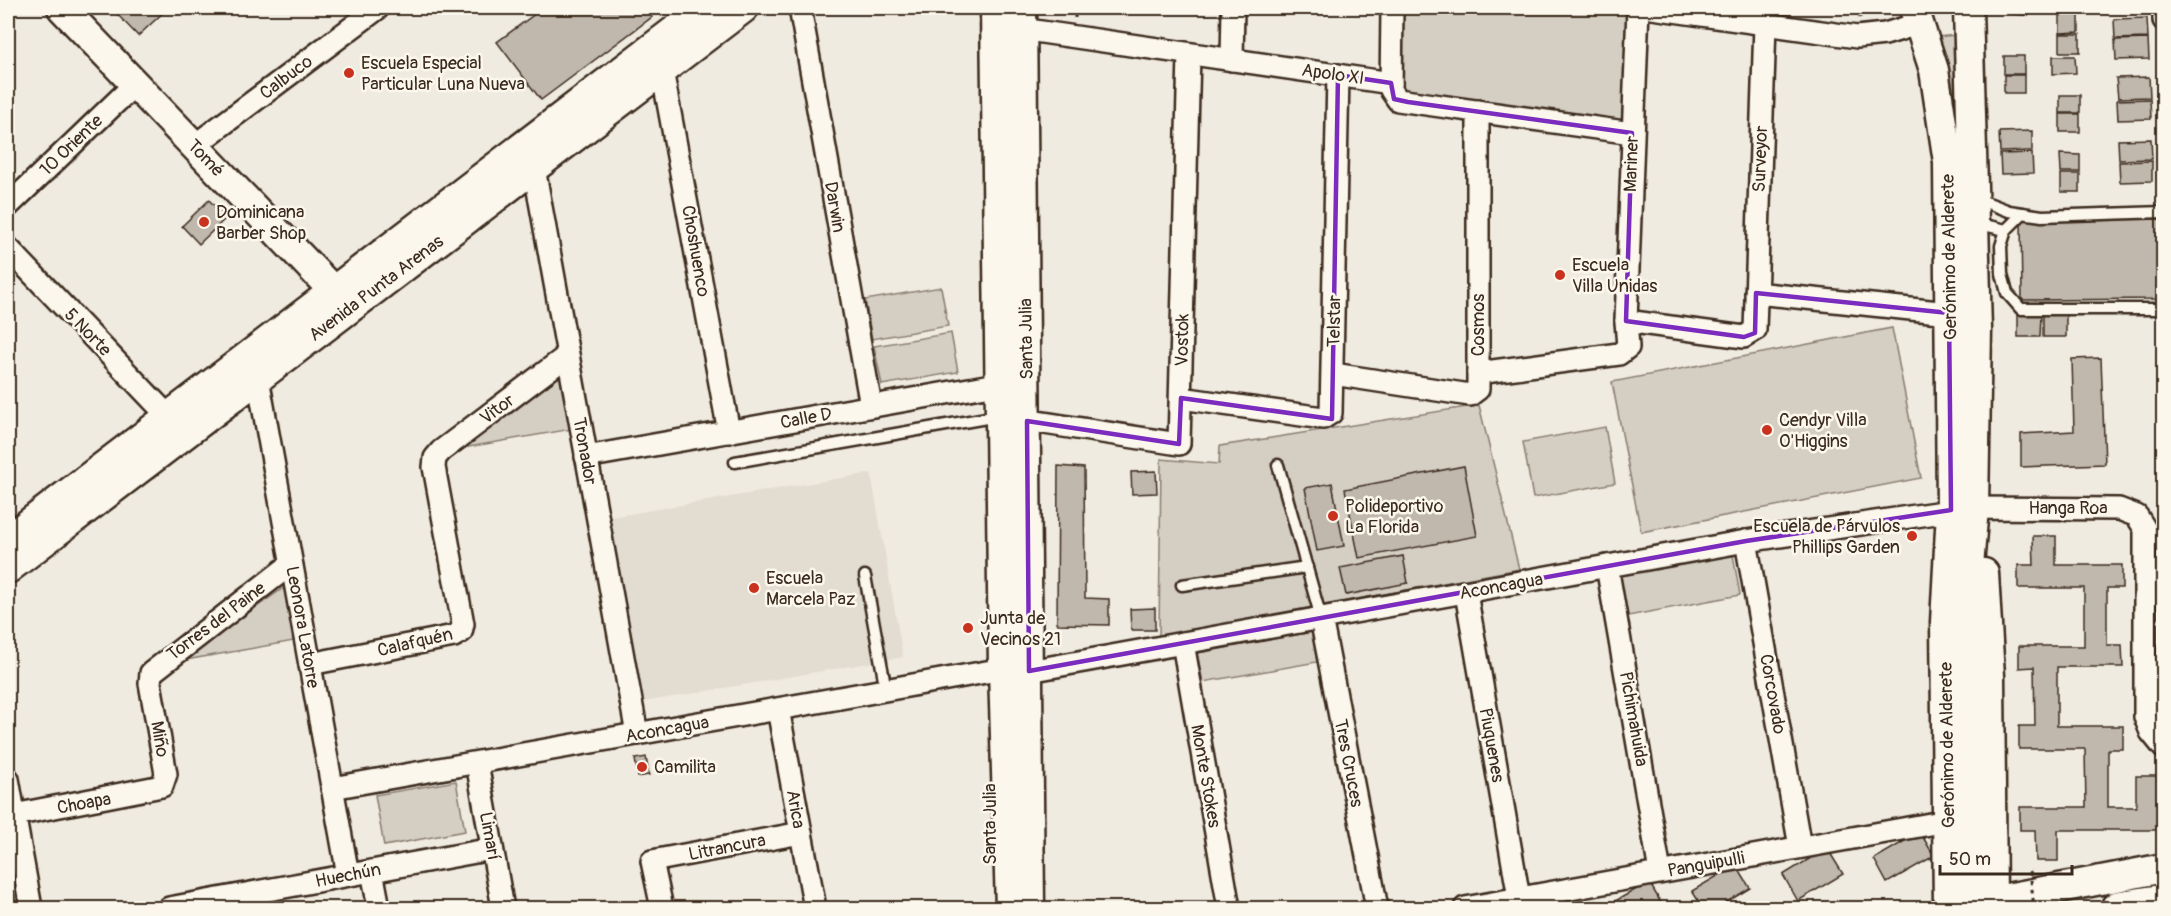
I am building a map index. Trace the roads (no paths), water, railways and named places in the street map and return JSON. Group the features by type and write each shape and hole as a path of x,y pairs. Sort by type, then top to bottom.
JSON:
{"highway":[{"path":"2118,909 2163,901"}],"main road":[{"name":"Tomé","path":"62,8 341,300"},
{"name":"Avenida Punta Arenas","path":"8,569 258,378 341,300 704,8"},
{"name":"Avenida Punta Arenas","path":"8,539 168,416 534,168 744,8"},
{"name":"Santa Julia","path":"995,8 999,416 1030,909"},
{"path":"1918,15 1942,27 1958,24 1968,13"},
{"name":"Gerónimo de Alderete","path":"1949,909 1945,622 1963,509 1977,329 1968,13"},
{"name":"Gerónimo de Alderete","path":"1918,15 1940,98 1947,153 1949,313 1963,509 1980,894"},
{"name":"Santa Julia","path":"1010,909 1016,670 1027,421 1022,18"},
{"name":"Gerónimo de Alderete","path":"1963,509 1989,630 1980,894"},
{"name":"Santa Julia","path":"991,909 991,750 1016,670"},
{"name":"Santa Julia","path":"1016,670 1039,714 1044,753 1046,909"},
{"path":"1949,909 1980,894 2163,868"}],"street":[{"name":"Calbuco","path":"194,146 378,8"},
{"name":"Darwin","path":"800,8 871,406"},
{"path":"1232,60 1233,8"},
{"path":"1392,8 1391,83 1393,96 1398,100 1632,133"},
{"name":"Mariner","path":"1478,373 1619,354 1628,347 1626,321 1638,8"},
{"path":"1652,8 1713,12 1765,24 1857,37 1885,34 1918,15"},
{"name":"Apolo XI","path":"1022,18 1189,54 1391,83"},
{"name":"Surveyor","path":"1626,321 1744,337 1751,335 1755,330 1765,24"},
{"name":"Vostok","path":"999,416 1179,444 1189,54"},
{"name":"Choshuenco","path":"662,70 729,432"},
{"name":"Telstar","path":"1181,398 1323,418 1329,416 1332,410 1338,75"},
{"name":"10 Oriente","path":"8,206 135,84"},
{"name":"Cosmos","path":"1333,374 1470,394 1478,389 1478,111"},
{"name":"Tronador","path":"534,168 637,734"},
{"name":"5 Norte","path":"8,248 168,416"},
{"path":"1756,293 1949,313"},
{"name":"Vitor","path":"434,467 435,458 441,451 568,356"},
{"name":"Leonora Latorre","path":"258,378 348,875"},
{"name":"Calle D","path":"586,457 1026,379"},
{"name":"Calafquén","path":"310,664 454,636 461,632 463,624 434,467"},
{"name":"Aconcagua","path":"332,789 886,690 1183,643 1746,541 1963,509"},
{"name":"Hanga Roa","path":"1963,509 2125,510 2137,516 2145,529 2154,571 2145,717 2151,732 2163,748"},
{"name":"Corcovado","path":"1746,541 1800,847"},
{"name":"Torres del Paine","path":"150,682 150,673 157,665 291,564"},
{"name":"Pichimahuida","path":"1607,566 1660,872"},
{"name":"Piuquenes","path":"1466,592 1519,898"},
{"name":"Tres Cruces","path":"1321,618 1377,909"},
{"name":"Monte Stokes","path":"1183,643 1229,909"},
{"name":"Miño","path":"150,682 166,774 162,786 154,790"},
{"name":"Arica","path":"778,709 815,909"},
{"name":"Limarí","path":"477,763 503,909"},
{"path":"8,779 14,815 14,853 31,909"},
{"name":"Choapa","path":"14,815 154,790"},
{"name":"Panguipulli","path":"1465,909 1947,821"},
{"name":"Litrancura","path":"662,909 652,861 801,833"},
{"name":"Huechún","path":"169,909 492,849"},
{"path":"372,871 379,909"}],"lane":[{"path":"1975,211 2042,216 2163,212"},
{"path":"1975,211 2006,230"},
{"path":"2023,213 2006,230 2001,246 2002,274 2007,293 2020,309 2163,309"},
{"path":"735,462 999,416"},
{"path":"1278,465 1321,618"},
{"path":"1182,585 1307,567"},
{"path":"865,576 886,690"}],"place":[{"name":"Escuela Especial Particular Luna Nueva","path":"349,73"},
{"name":"Dominicana Barber Shop","path":"204,222"},
{"name":"Escuela Villa Unidas","path":"1560,275"},
{"name":"Cendyr Villa O'Higgins","path":"1767,430"},
{"name":"Polideportivo La Florida","path":"1333,516"},
{"name":"Escuela de Párvulos Phillips Garden","path":"1912,536"},
{"name":"Escuela Marcela Paz","path":"754,588"},
{"name":"Junta de Vecinos 21","path":"968,628"},
{"name":"Camilita","path":"642,767"}]}
